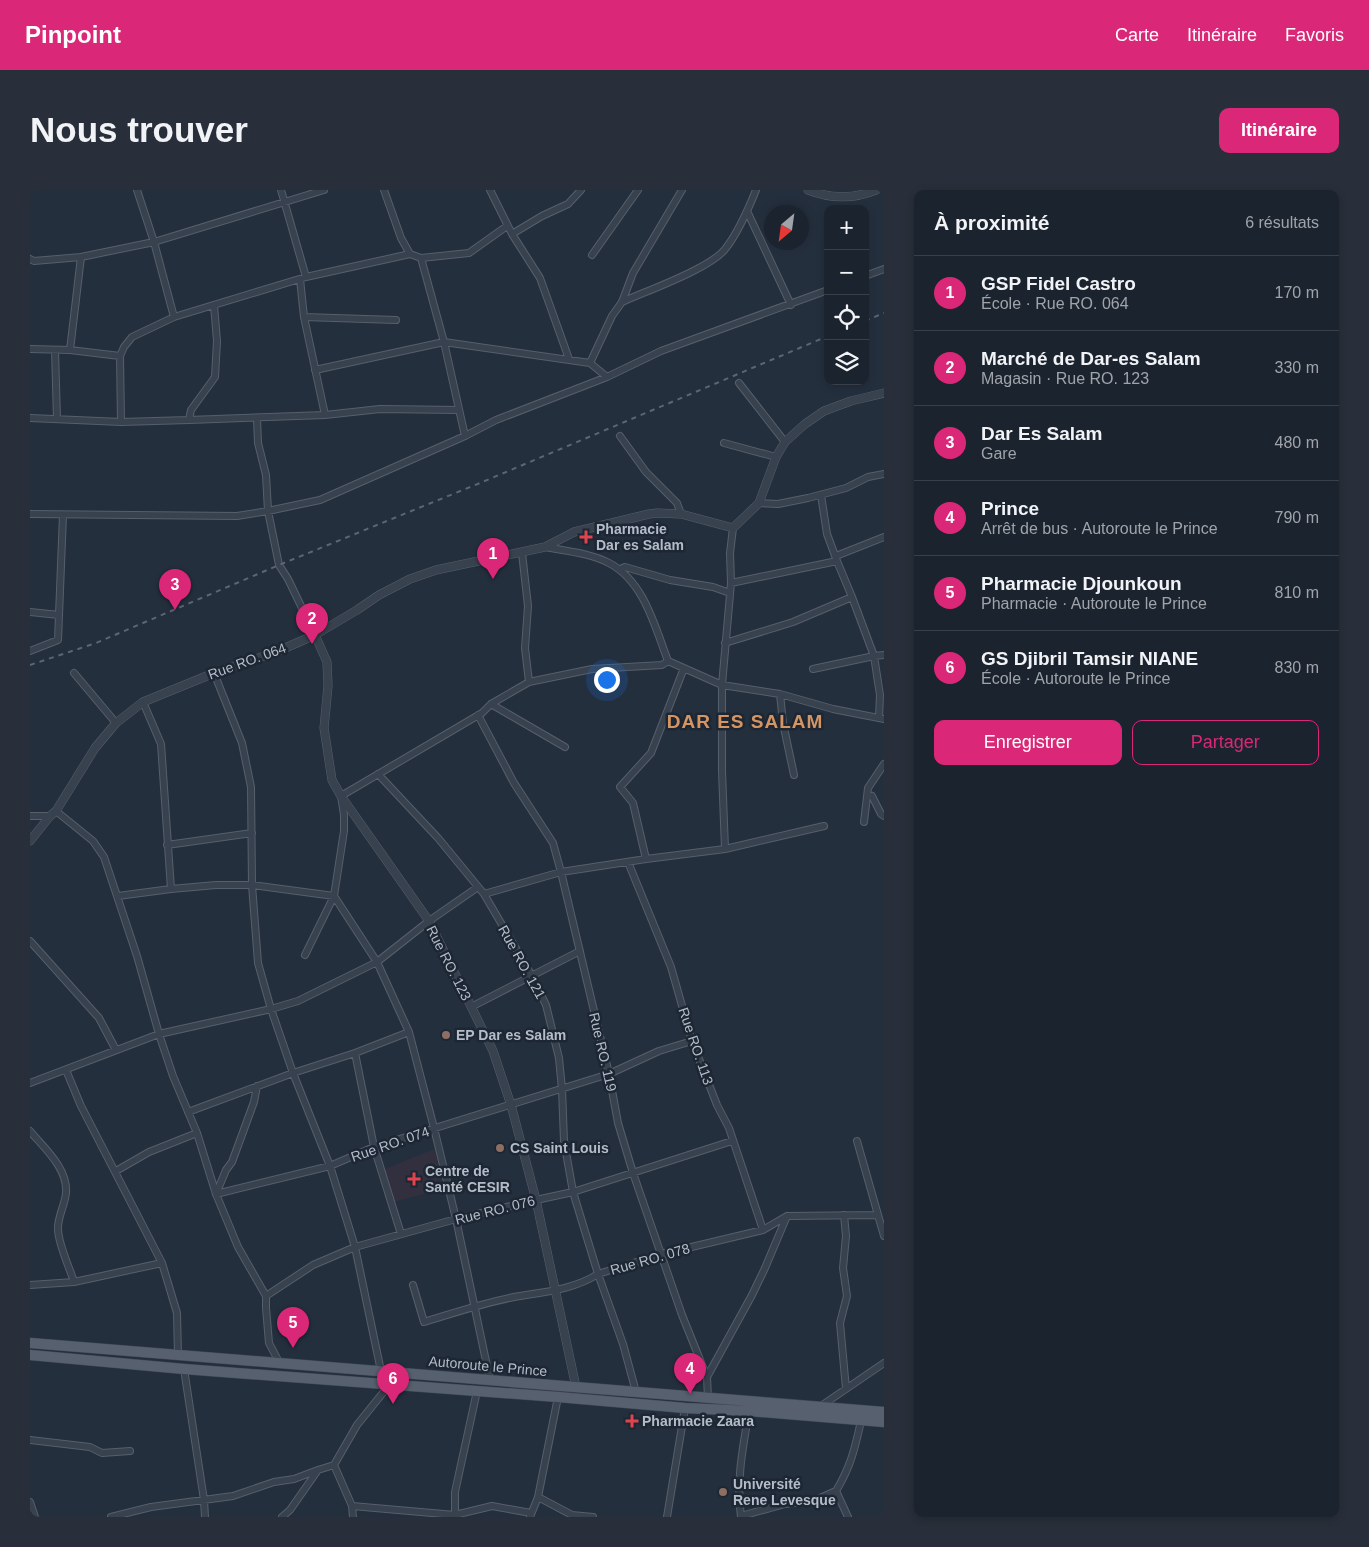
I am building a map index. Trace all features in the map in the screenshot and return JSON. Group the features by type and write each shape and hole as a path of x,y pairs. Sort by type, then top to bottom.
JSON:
{"main road":[{"name":"Autoroute le Prince","path":"30,1343 884,1412"},
{"name":"Autoroute le Prince","path":"30,1355 184,1369 884,1422"}],"street":[{"path":"138,190 174,317"},
{"path":"281,190 303,278 304,318 325,416"},
{"path":"30,259 34,261 81,257 154,242 324,190"},
{"path":"384,190 401,238 410,254"},
{"path":"490,190 507,226 540,278 569,359"},
{"path":"512,234 542,216 568,204 581,190"},
{"path":"592,255 638,190"},
{"path":"590,363 612,316 622,302 634,273 682,190"},
{"path":"622,302 706,265 726,250 756,190"},
{"path":"808,190 819,194 846,198 868,194 876,190"},
{"path":"747,211 791,305"},
{"path":"121,422 120,356 124,347 132,338 174,317 303,278 410,254 421,258 469,253 507,226"},
{"path":"70,350 81,257"},
{"path":"421,258 444,342 465,436"},
{"path":"869,275 884,269"},
{"path":"30,514 238,516 320,500 465,436 496,420 607,377 661,351 824,292"},
{"path":"189,420 190,410 215,377 218,341 214,305"},
{"path":"304,318 396,320"},
{"path":"315,370 444,342 590,363 607,377"},
{"path":"30,349 70,350 120,356"},
{"path":"55,350 57,419"},
{"path":"739,383 785,442"},
{"path":"726,849 722,771 722,685 731,583 730,553 733,528 760,503 776,457 785,442 805,424 824,411 884,393"},
{"path":"30,418 121,422 325,416 380,409 459,410"},
{"name":"Rue RO. 123","path":"257,419 258,443 266,475 268,511 279,565 288,579 327,662 328,686 324,728 332,780 341,796 429,921 493,1052 511,1105 536,1200 576,1387"},
{"path":"620,436 646,472 677,503 681,514"},
{"path":"724,443 776,457"},
{"path":"760,503 778,504 821,495 846,488 868,477 884,474"},
{"path":"545,548 582,554 608,562 620,569 632,581 648,608 668,661 722,685 780,694 881,719 880,695 874,656 827,534 821,495"},
{"name":"Rue RO. 064","path":"30,841 53,814 95,748 116,724 143,702 214,673 276,652 315,635 379,595 410,579 436,570 545,548 562,538 584,529 657,513 681,514 733,528"},
{"path":"30,650 58,640 63,515"},
{"path":"731,583 837,558 884,537"},
{"path":"522,553 528,606 525,648 529,682"},
{"path":"620,569 625,567 670,580 713,587 730,593"},
{"path":"725,643 793,622 852,597"},
{"path":"30,612 59,614"},
{"path":"812,669 884,654"},
{"path":"305,955 334,896 344,831 341,796 478,715 491,704 529,682 592,669 662,665 668,661"},
{"path":"646,859 633,803 620,787 652,753 684,668"},
{"path":"74,673 116,724"},
{"path":"214,673 242,743 251,787 252,885 258,963 271,1009 293,1073 330,1166 355,1246 381,1371"},
{"path":"780,694 782,723 794,775"},
{"path":"143,702 161,744 171,889"},
{"path":"491,704 565,747"},
{"name":"Rue RO. 119","path":"478,715 514,783 552,843 561,872 609,1074 618,1123 682,1315 707,1377 708,1398"},
{"path":"864,822 868,788 884,764"},
{"name":"Rue RO. 121","path":"378,774 438,838 484,894 532,976 546,1005 559,1058 564,1141 573,1192 598,1274 623,1344 636,1392"},
{"path":"872,796 881,814 884,816"},
{"path":"30,816 53,814 93,841 104,858 118,896 159,1034 196,1133 216,1194 238,1247 266,1296 269,1343 280,1364"},
{"path":"484,894 561,872 726,849 824,826"},
{"path":"167,846 252,833"},
{"name":"Rue RO. 113","path":"628,862 671,967 692,1041 729,1128 763,1230"},
{"path":"118,896 216,885 252,885 334,896 377,962 409,1032 456,1220 490,1380"},
{"path":"30,1084 159,1034 271,1009 298,1001 377,962 429,921 478,887"},
{"path":"30,941 98,1018 116,1050"},
{"path":"471,1007 580,951"},
{"path":"188,1112 409,1032"},
{"name":"Rue RO. 074","path":"216,1194 330,1166 374,1147 609,1074 659,1051 692,1041"},
{"path":"355,1053 374,1147 401,1234"},
{"path":"66,1070 81,1106 162,1263 177,1312 178,1355"},
{"path":"216,1194 226,1170 232,1162 254,1102 257,1086"},
{"path":"30,1132 59,1166 65,1179 66,1192 58,1229 74,1282"},
{"path":"116,1171 149,1152 196,1133"},
{"name":"Rue RO. 076","path":"266,1296 313,1265 355,1246 573,1192 732,1141"},
{"path":"857,1141 884,1236"},
{"path":"844,1215 846,1236 843,1268 846,1296 840,1323 846,1389"},
{"name":"Rue RO. 078","path":"413,1285 424,1322 474,1306 514,1297 556,1291 591,1279 598,1274 662,1254 763,1230 787,1216 878,1215"},
{"path":"707,1377 752,1295 787,1216"},
{"path":"30,1285 74,1282 162,1263"},
{"path":"820,1407 884,1363"},
{"path":"184,1369 205,1517"},
{"path":"111,1517 151,1507 233,1496 274,1482 294,1479 334,1465 357,1424 390,1384"},
{"path":"455,1516 455,1492 477,1391"},
{"path":"352,1506 455,1516 492,1506 530,1515 538,1497 558,1397"},
{"path":"667,1517 685,1408"},
{"path":"749,1411 739,1475 738,1499 741,1516 785,1504 813,1501 836,1491 846,1474 854,1454 861,1420"},
{"path":"30,1440 90,1447 102,1453 130,1451"},
{"path":"334,1465 352,1506 353,1517"},
{"path":"282,1517 290,1510 318,1470"},
{"path":"836,1491 848,1517"},
{"path":"538,1497 572,1515 593,1517"},
{"path":"30,1502 35,1517"}],"shaded area":[{"name":"Centre de Santé CESIR","path":"434,1149 444,1188 393,1202 383,1170"}],"railway":[{"path":"869,319 884,313"},
{"path":"30,665 96,643 824,338"}],"place":[{"name":"Pharmacie Dar es Salam","path":"586,537"},
{"name":"GSP Fidel Castro","path":"493,579"},
{"name":"Dar Es Salam","path":"175,610"},
{"name":"Marché de Dar-es Salam","path":"312,644"},
{"name":"EP Dar es Salam","path":"446,1035"},
{"name":"CS Saint Louis","path":"500,1148"},
{"name":"Centre de Santé CESIR","path":"414,1179"},
{"name":"Pharmacie Djounkoun","path":"293,1348"},
{"name":"Prince","path":"690,1394"},
{"name":"GS Djibril Tamsir NIANE","path":"393,1404"},
{"name":"Pharmacie Zaara","path":"632,1421"},
{"name":"Université Rene Levesque","path":"723,1492"}],"district":[{"name":"DAR ES SALAM","path":"745,721"}]}
